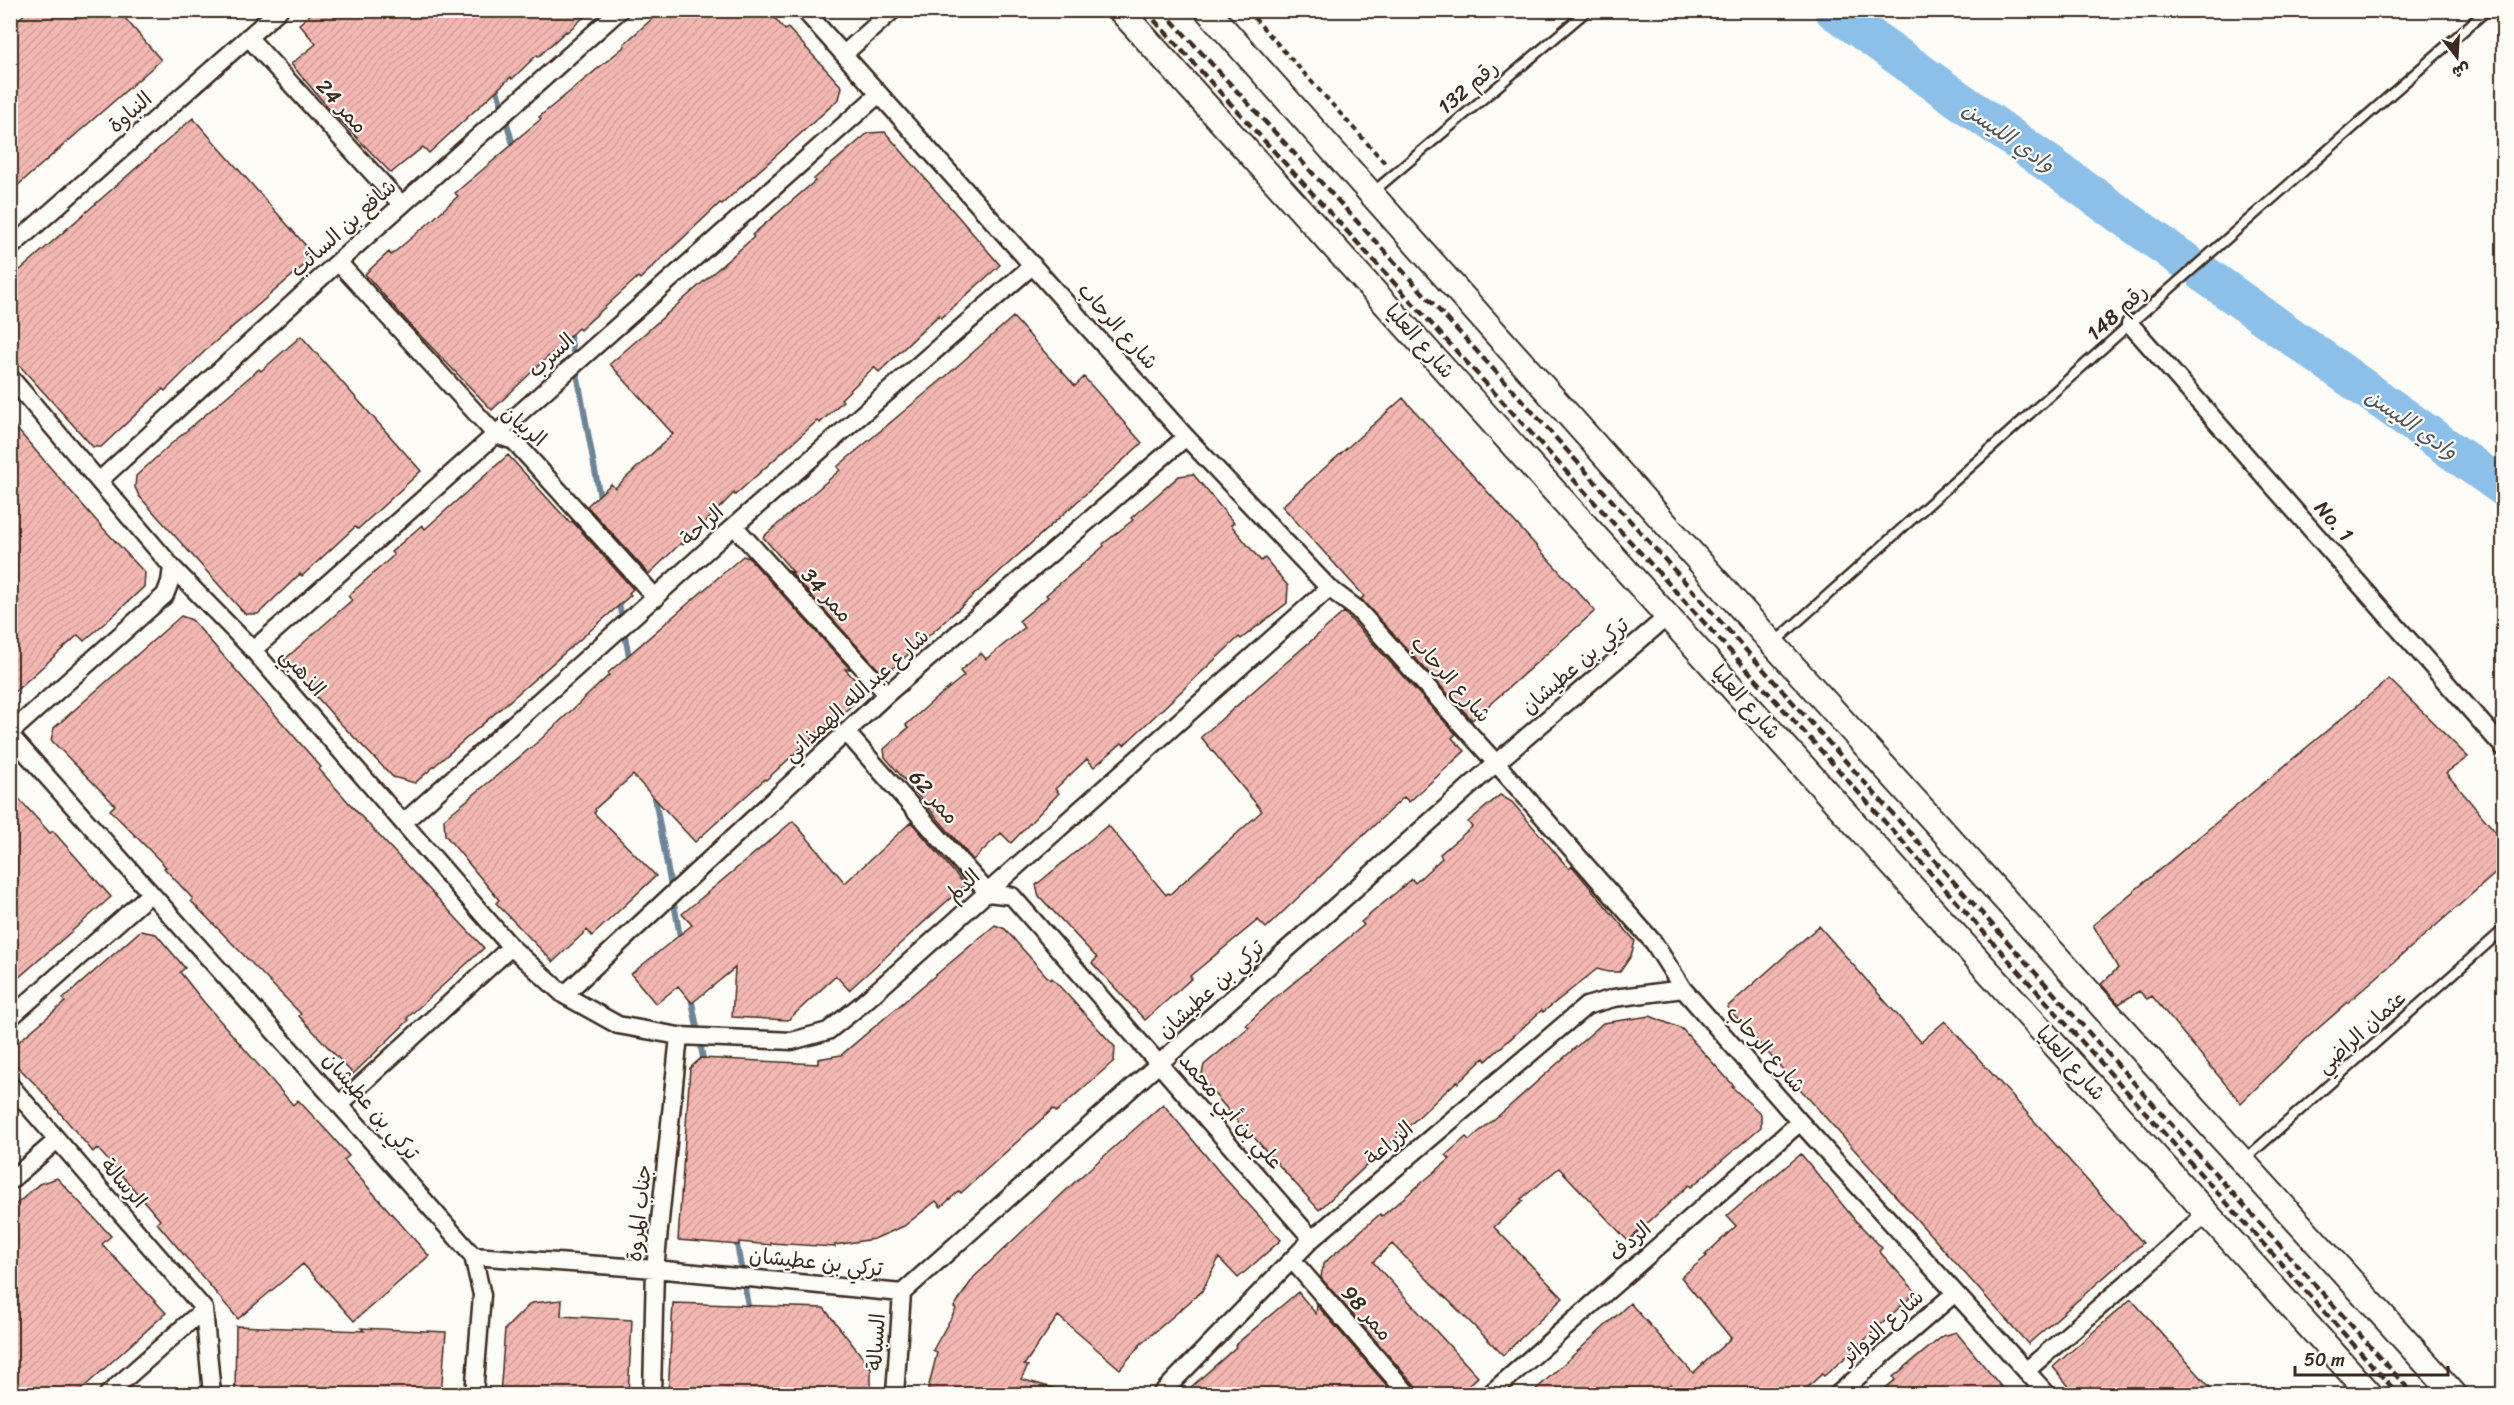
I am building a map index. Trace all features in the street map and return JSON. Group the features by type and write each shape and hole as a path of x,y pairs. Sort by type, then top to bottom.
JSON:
{"main road":[{"name":"شارع العليا","path":"1120,10 2370,1395"},
{"path":"1207,10 1773,644 2454,1395"}],"street":[{"name":"النباوة","path":"10,248 279,10"},
{"name":"شافع بن السائب","path":"99,482 338,262 620,10"},
{"name":"شارع الرحاب","path":"804,10 1186,437 1329,588 1357,609 1496,763 1654,943 1683,989 2046,1395"},
{"path":"844,54 893,10"},
{"name":"ممر 24","path":"248,38 402,205"},
{"name":"السرب","path":"254,650 879,94"},
{"name":"الربيان","path":"338,262 496,435 514,441 656,598"},
{"name":"الراحة","path":"404,822 734,526 1033,265"},
{"name":"No. 1","path":"2130,324 2504,748"},
{"name":"الذهبي","path":"10,377 172,567 254,650 511,946 564,995"},
{"name":"شارع عبدالله الهمذاني","path":"564,995 887,694 1186,437"},
{"name":"ممر 34","path":"734,526 887,694"},
{"path":"10,734 165,595 172,567"},
{"name":"الدلم","path":"564,995 618,1025 679,1036 792,1041 828,1031 862,1004 1329,588"},
{"name":"تركي بن عطيشان","path":"10,734 473,1256 655,1269 902,1293 1161,1065 1496,763 1668,616"},
{"name":"ممر 62","path":"846,732 988,892"},
{"name":"علي بن أبي محمد","path":"988,892 1012,896 1312,1239"},
{"path":"10,1018 150,894"},
{"path":"340,1104 511,946"},
{"name":"الزراعة","path":"1161,1395 1312,1239 1586,1006 1614,998 1683,989"},
{"name":"جناب المروة","path":"652,1395 655,1269 679,1036"},
{"name":"الرسالة","path":"10,1085 204,1309"},
{"name":"الردف","path":"1494,1393 1800,1122"},
{"path":"10,1181 57,1140"},
{"path":"2026,1371 2206,1214"},
{"path":"473,1256 482,1295 474,1395"},
{"name":"ممر 98","path":"1293,1261 1408,1395"},
{"name":"السبالة","path":"895,1395 902,1293"},
{"name":"شارع الدوائر","path":"1838,1395 1955,1293"},
{"path":"108,1395 204,1309"},
{"path":"204,1309 212,1395"}],"lane":[{"name":"رقم 132","path":"1372,193 1588,10"},
{"name":"رقم 148","path":"1773,644 2130,324 2487,10"},
{"name":"عثمان الراضي","path":"2242,1162 2504,929"}],"path":[{"path":"1247,10 1394,173"}],"building":[{"path":"29,10 118,10 161,60 10,192 10,27"},
{"path":"316,10 592,10 538,57 537,55 512,79 511,77 429,153 423,147 391,173 332,112 291,64 316,44 299,24"},
{"path":"662,10 768,10 785,30 788,28 842,87 839,99 722,204 720,203 640,279 638,277 580,330 578,328 492,410 365,274 389,252 391,255 429,223 458,196 455,193 541,119 539,117 625,46 624,44"},
{"path":"193,118 315,256 208,348 165,391 163,389 101,447 93,447 10,355 10,279"},
{"path":"885,132 1000,265 941,318 939,315 879,372 874,367 820,423 817,421 735,495 734,493 683,545 681,543 649,574 587,506 611,484 615,488 673,434 610,364 868,133"},
{"path":"1013,317 1075,386 1084,377 1142,443 893,668 878,669 789,571 794,573 763,537 840,470 837,467"},
{"path":"301,336 421,471 358,529 355,527 302,576 300,574 258,614 245,614 139,496 135,487 136,476 259,369 261,371"},
{"path":"1403,398 1595,611 1472,720 1361,599 1364,596 1282,506"},
{"path":"10,421 145,573 144,587 115,614 84,641 78,635 10,696"},
{"path":"508,455 633,589 629,593 631,595 415,783 393,777 339,722 284,660 352,600 348,596 394,555 391,552 422,525 425,529"},
{"path":"1193,474 1234,523 1231,525 1261,561 1265,558 1288,586 1287,603 1241,639 1239,637 1124,745 1122,743 1094,767 1087,759 1055,789 1059,793 1011,843 1001,833 973,860 885,757 884,749 908,728 906,725 964,676 960,671 981,653 986,659 1024,628 1019,621 1104,546 1103,544 1133,520 1131,518 1179,476"},
{"path":"743,556 749,558 850,669 845,669 866,692 695,842 633,775 595,809 594,813 656,876 592,936 587,930 553,962 496,903 499,900 445,835 444,819 540,740 609,675 608,673"},
{"path":"1344,612 1456,734 1452,738 1465,751 1409,802 1404,797 1266,928 1258,920 1190,976 1192,978 1145,1020 1092,963 1097,958 1039,896 1036,885 1108,825 1166,895 1170,894 1262,811 1201,737"},
{"path":"181,616 192,620 321,767 319,769 358,813 484,948 407,1018 409,1020 353,1074 299,1016 301,1014 191,901 193,899 164,868 166,867 110,810 115,805 51,740 54,728"},
{"path":"2389,679 2468,757 2446,773 2504,842 2504,866 2306,1039 2241,1103 2152,996 2147,999 2139,991 2119,1004 2101,984 2118,968 2093,925"},
{"path":"10,789 50,833 53,831 111,897 10,985"},
{"path":"1500,795 1512,802 1569,869 1572,866 1635,941 1631,956 1620,972 1597,969 1543,1012 1542,1010 1486,1061 1484,1058 1458,1083 1457,1081 1319,1210 1251,1134 1249,1135 1201,1078 1204,1065 1249,1027 1246,1025 1275,998 1364,925 1361,922 1412,879 1415,883 1442,858 1440,854 1472,827 1468,822"},
{"path":"793,821 845,883 911,822 965,885 849,990 836,976 788,1020 732,1017 735,968 692,1003 678,986 656,1004 631,974 692,925 682,914"},
{"path":"995,925 1005,929 1050,980 1052,978 1115,1047 1114,1061 1056,1112 1053,1109 961,1193 959,1191 941,1207 936,1201 904,1226 874,1239 835,1245 835,1247 739,1242 739,1245 678,1240 690,1068 701,1058 818,1064 818,1059 841,1055"},
{"path":"1819,926 1921,1042 1945,1021 2143,1243 2028,1344 1727,1007"},
{"path":"140,931 156,934 185,968 180,972 203,1001 293,1105 298,1100 328,1132 349,1156 344,1160 429,1256 354,1321 303,1264 238,1319 157,1223 160,1220 125,1179 97,1148 93,1152 38,1087 11,1060 10,1049 65,1002 63,999"},
{"path":"1650,1016 1682,1029 1734,1086 1732,1087 1761,1114 1761,1127 1691,1187 1689,1185 1628,1241 1559,1168 1521,1199 1523,1201 1494,1227 1563,1298 1503,1355 1392,1244 1373,1262 1478,1377 1459,1395 1418,1395 1416,1387 1321,1278 1323,1264 1380,1214 1382,1216 1450,1159 1446,1155 1466,1137 1469,1140 1504,1111 1603,1023"},
{"path":"1163,1104 1221,1174 1281,1240 1238,1278 1219,1258 1202,1291 1141,1344 1120,1369 1058,1316 1024,1365 1028,1366 1021,1379 1060,1390 1060,1395 948,1395 928,1389 937,1353 933,1350 956,1309 954,1307 974,1277 1077,1180"},
{"path":"1801,1154 1855,1220 1882,1248 1879,1251 1916,1292 1853,1351 1799,1395 1681,1395 1671,1384 1659,1395 1530,1395 1630,1303 1693,1373 1731,1338 1681,1277 1707,1256 1705,1255 1736,1226 1727,1216"},
{"path":"57,1178 111,1236 102,1244 166,1313 75,1395 10,1395 10,1210 39,1184"},
{"path":"1298,1292 1316,1314 1317,1305 1395,1395 1182,1395 1236,1347 1235,1345"},
{"path":"2131,1299 2217,1395 2076,1395 2053,1367"},
{"path":"562,1300 561,1316 632,1320 628,1395 500,1395 505,1329 531,1303"},
{"path":"673,1303 824,1308 871,1368 871,1395 668,1395"},
{"path":"236,1326 446,1332 441,1395 235,1395"},
{"path":"1956,1332 2008,1395 1877,1395 1895,1380 1893,1377 1943,1336"}],"waterway":[{"name":"وادي الليسن","path":"1833,10 2185,261"},
{"path":"495,83 514,148"},
{"name":"وادي الليسن","path":"2204,274 2504,488"},
{"path":"569,330 601,503"},
{"path":"618,598 630,662"},
{"path":"654,793 681,942"},
{"path":"691,997 704,1063"},
{"path":"736,1239 749,1311"}],"railway":[{"path":"1145,10 1815,744 2398,1394"},
{"path":"1162,10 1520,398 2413,1394"}]}
